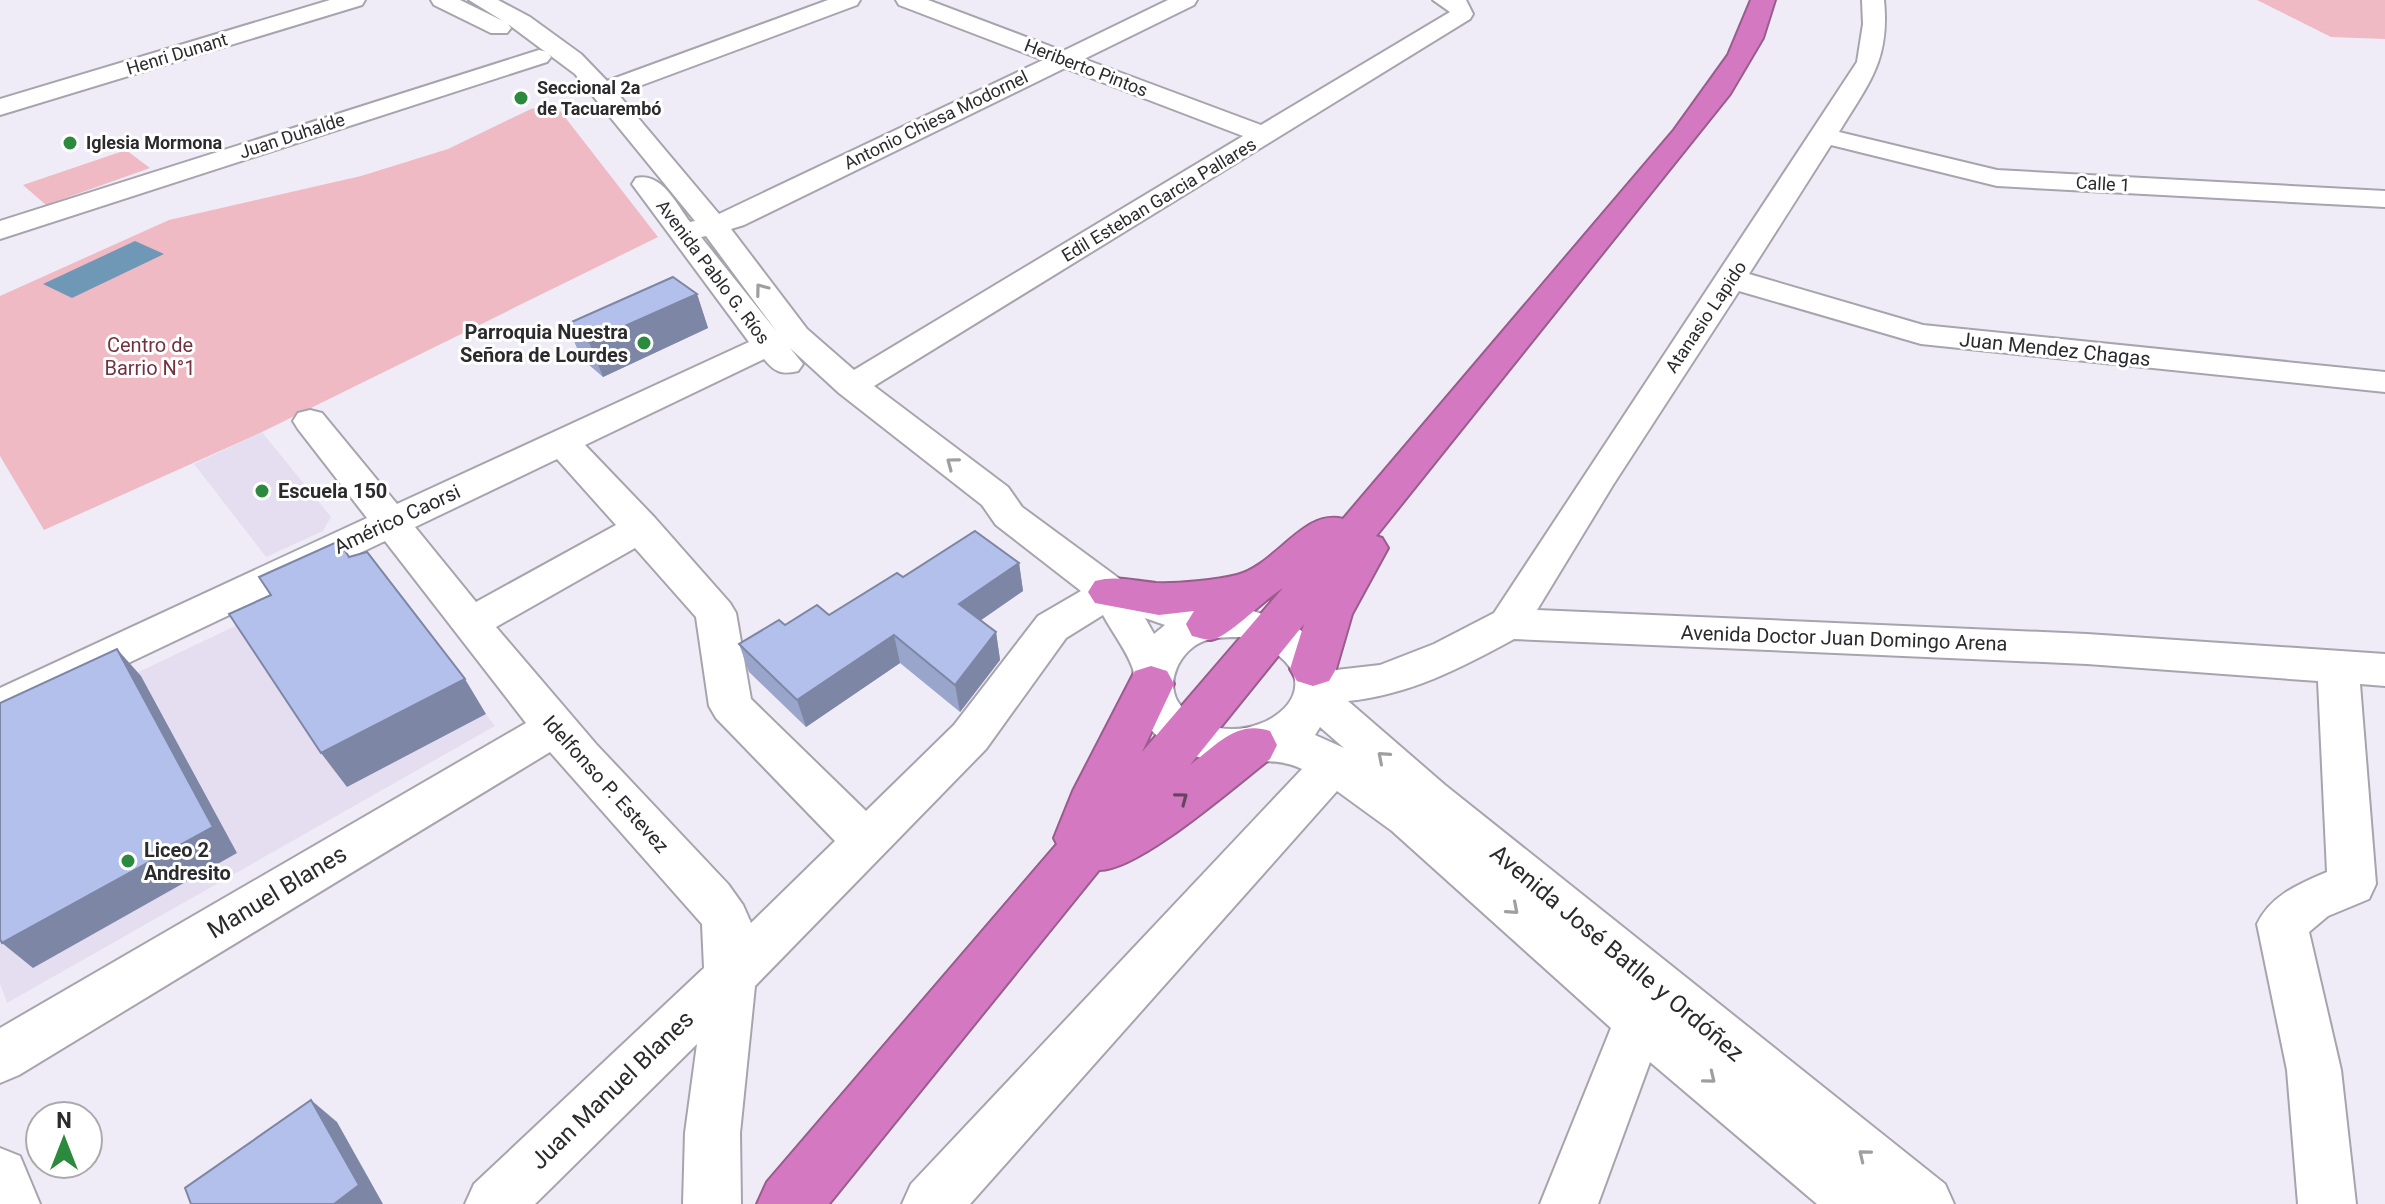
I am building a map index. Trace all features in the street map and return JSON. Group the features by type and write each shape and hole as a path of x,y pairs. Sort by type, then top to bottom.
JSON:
{"highway":[{"path":"789,1204 1068,868 1187,735 1722,87 1746,49 1763,0"},
{"path":"1208,624 1248,589 1292,564 1338,521 1385,495"},
{"path":"1315,685 1330,614 1372,539 1385,495"},
{"path":"1110,592 1159,599 1248,589"},
{"path":"1068,868 1098,791 1152,676"},
{"path":"1068,868 1141,829 1260,744"}],"street":[{"name":"Henri Dunant","path":"0,107 354,0"},
{"name":"Avenida Pablo G. Ríos","path":"442,0 499,9 562,49 584,69 713,225 782,341 823,397 971,508 1009,516"},
{"path":"602,91 849,0"},
{"name":"Heriberto Pintos","path":"907,0 1266,136"},
{"name":"Antonio Chiesa Modornel","path":"684,233 734,219 1186,0"},
{"name":"Atanasio Lapido","path":"1508,624 1560,537 1732,279 1869,62 1875,24 1873,0"},
{"name":"Edil Esteban Garcia Pallares","path":"851,386 1457,18 1453,6"},
{"name":"Avenida Pablo G. Ríos","path":"499,9 511,35 562,76 684,233 782,341 818,359 995,496 1009,516 1110,592 1208,624"},
{"name":"Juan Duhalde","path":"0,230 539,57"},
{"name":"Calle 1","path":"1825,136 1997,178 2385,199"},
{"name":"Juan Mendez Chagas","path":"1732,279 1921,334 2385,382"},
{"name":"Américo Caorsi","path":"0,707 782,341"},
{"name":"Idelfonso P. Estevez","path":"310,421 473,622 553,728 725,915 730,977 714,1105 712,1204"},
{"path":"563,443 642,527 716,613 731,706 866,841"},
{"path":"473,622 642,527"},
{"name":"Avenida Pablo G. Ríos","path":"1110,592 1152,676 1161,712 1187,735"},
{"name":"Juan Manuel Blanes","path":"494,1204 730,977 970,737 1052,627 1110,592"},
{"path":"1152,676 1165,648 1184,633 1208,624 1241,622 1273,630"},
{"path":"1260,744 1299,724 1315,685 1384,681 1449,655 1508,624"},
{"name":"Avenida Doctor Juan Domingo Arena","path":"1508,624 2087,649 2362,668"},
{"name":"Avenida José Batlle y Ordóñez","path":"1273,630 1298,647 1315,685 1419,807 1657,1011 1862,1204"},
{"path":"2327,1204 2314,1070 2282,924 2311,901 2352,884 2362,668"},
{"name":"Manuel Blanes","path":"0,1057 553,728"},
{"name":"Avenida José Batlle y Ordóñez","path":"1187,735 1219,745 1294,745 1419,807"},
{"path":"931,1204 1334,764"},
{"path":"1569,1204 1631,1042 1657,1011"},
{"name":"Avenida José Batlle y Ordóñez","path":"1657,1011 1925,1204"},
{"path":"0,1176 11,1204"}],"shaded area":[{"name":"Escuela 150","path":"262,432 331,517 323,531 266,557 194,464"},
{"name":"Liceo 2 Andresito","path":"344,574 381,577 495,726 7,1003 0,984 0,738"}],"green space":[{"path":"2257,0 2385,0 2385,39 2331,37"},
{"name":"Centro de Barrio N°1","path":"554,103 658,237 262,432 44,530 0,456 0,296 169,220 361,176 448,149 531,109"},
{"path":"126,150 150,168 46,205 23,185"}],"water":[{"path":"135,241 164,254 72,298 43,284"}],"building":[{"path":"673,277 697,294 589,342 567,324"},
{"path":"975,531 1019,563 959,604 996,632 955,685 894,635 797,700 739,644 779,620 785,625 817,605 829,615 897,573 903,577"},
{"path":"339,541 349,557 367,552 465,679 321,753 229,614 271,595 259,577"},
{"path":"117,649 213,827 2,943 0,703"},
{"path":"311,1100 359,1185 334,1204 191,1204 185,1188"}],"place":[{"name":"Seccional 2a de Tacuarembó","path":"521,98"},
{"name":"Iglesia Mormona","path":"70,143"},
{"name":"Parroquia Nuestra Señora de Lourdes","path":"644,343"},
{"name":"Escuela 150","path":"262,491"},
{"name":"Liceo 2 Andresito","path":"128,861"}]}
